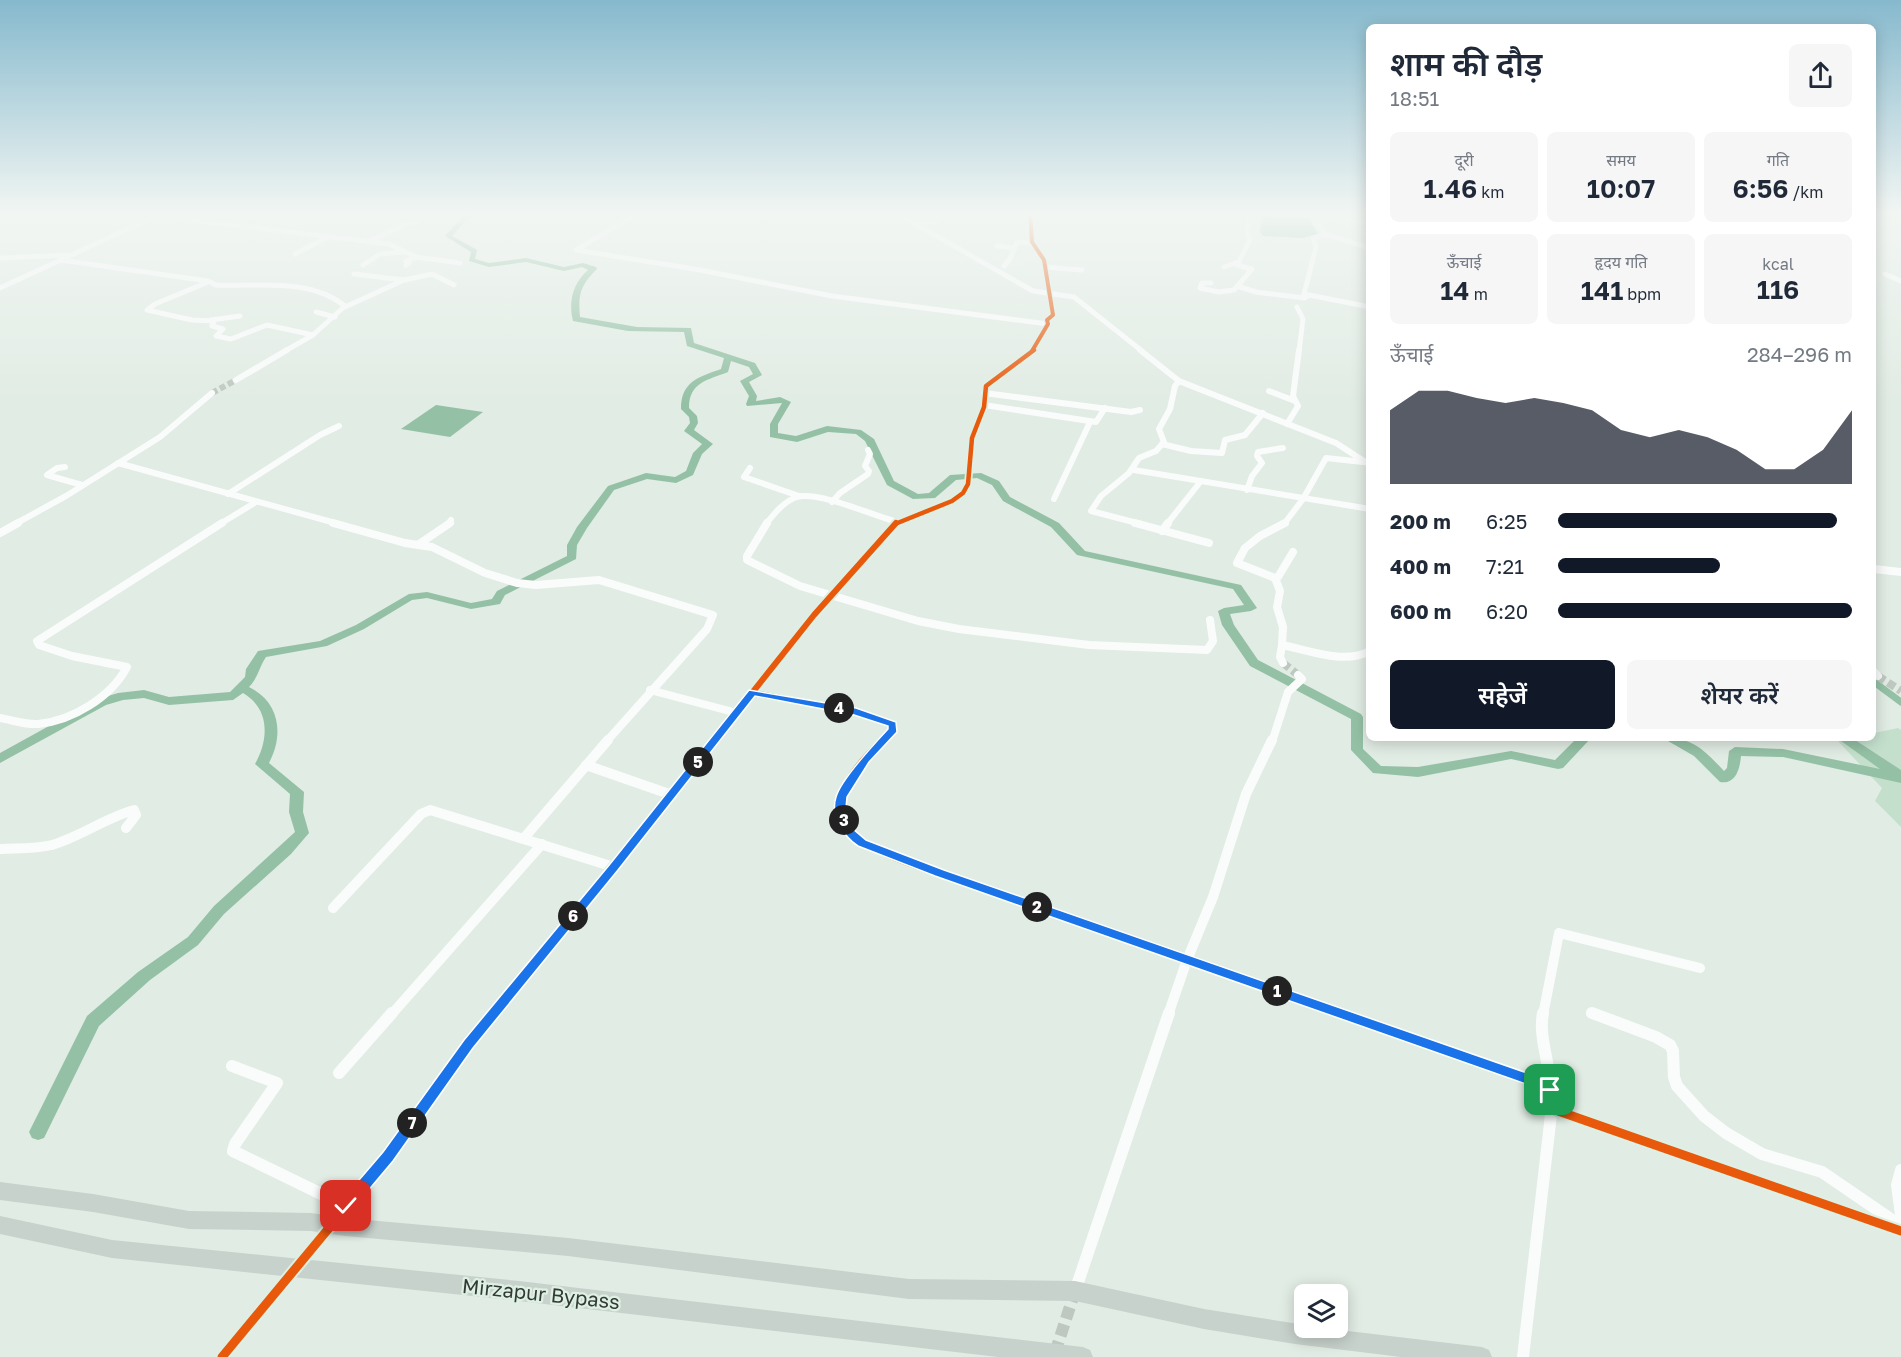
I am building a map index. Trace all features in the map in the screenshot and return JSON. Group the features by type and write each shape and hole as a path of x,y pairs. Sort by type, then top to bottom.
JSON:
{"highway":[{"path":"0,1191 93,1203 189,1220 311,1222 568,1247 909,1288 1075,1291 1227,1323 1295,1334 1482,1357"},
{"name":"Mirzapur Bypass","path":"0,1225 112,1249 519,1291 1083,1357"}],"street":[{"path":"0,288 25,276"},
{"path":"175,276 208,281 216,285 291,287 314,290 341,301 345,307"},
{"path":"367,276 404,280"},
{"path":"236,380 313,335 345,307 414,276"},
{"path":"437,276 454,285"},
{"path":"732,276 832,296 1048,324"},
{"path":"1008,276 1033,291 1074,297 1179,381 1336,443 1366,462"},
{"path":"832,597 897,522 952,501 963,494 968,484 972,438 984,405 984,393 989,382 1035,349 1048,324 1047,320 1053,315 1046,276"},
{"path":"1240,287 1247,276"},
{"path":"1307,276 1303,291 1308,296"},
{"path":"208,281 155,304 147,311 173,314 192,320 211,321 240,316"},
{"path":"1211,283 1201,283 1200,288 1227,292 1240,287 1259,292 1305,298 1308,296 1366,306"},
{"path":"1288,423 1298,409 1293,396 1303,319 1297,307"},
{"path":"316,312 335,317"},
{"path":"211,321 214,321 213,327 223,329 216,336 228,339 267,326 313,335"},
{"path":"1179,381 1175,386 1171,405 1160,429 1164,440 1162,444 1153,454 1140,458 1134,470 1098,500 1091,511 1209,543"},
{"path":"1269,391 1295,401"},
{"path":"0,533 173,428 212,393"},
{"path":"984,393 1131,412 1140,410"},
{"path":"984,405 1090,422 1099,422 1105,408"},
{"path":"1162,444 1191,452 1222,453 1225,440 1245,435 1263,413"},
{"path":"1054,499 1090,422"},
{"path":"228,494 320,435 339,426"},
{"path":"1247,490 1252,476 1262,463 1257,456 1258,452 1283,448"},
{"path":"832,502 840,493 868,474 866,465 870,454 868,450"},
{"path":"1275,578 1239,565 1237,562 1245,548 1260,536 1283,526 1303,499 1326,458 1366,463"},
{"path":"118,463 419,544 492,575 521,584 598,580 713,615 707,629 651,690 524,838"},
{"path":"65,467 57,468 47,476 82,485"},
{"path":"750,468 745,478 799,496 816,497 897,522"},
{"path":"1134,470 1366,508"},
{"path":"1162,531 1201,481"},
{"path":"799,496 782,508 766,525 747,556 747,560 792,582 832,597 928,623 1089,645 1207,650 1211,647 1214,638 1210,620"},
{"path":"0,718 32,724 44,723 86,706 99,698 127,667 72,656 39,645 37,641 40,637 256,502"},
{"path":"419,544 451,520"},
{"path":"1275,578 1278,577 1293,552"},
{"path":"1876,569 1901,572"},
{"path":"1275,578 1280,594 1277,606 1283,627 1280,657 1283,663"},
{"path":"222,1357 388,1156 469,1044 672,795 814,615"},
{"path":"1282,645 1351,657 1366,654"},
{"path":"1075,1291 1187,960 1213,897 1246,794 1276,733 1287,694 1299,678"},
{"path":"651,690 737,712"},
{"path":"753,693 856,712 893,724 893,730 866,760 841,796 841,808 847,829 857,840 939,873 1549,1088"},
{"path":"586,765 672,795"},
{"path":"0,849 43,847 100,824 120,813 134,810 136,815 126,828"},
{"path":"333,908 352,885 428,810 614,867"},
{"path":"339,1073 542,844"},
{"path":"1522,1357 1552,1106 1549,1088 1550,1073 1541,1025 1559,933 1700,968"},
{"path":"1591,1013 1656,1037 1670,1045 1673,1051 1674,1081 1677,1086 1704,1116 1726,1133 1762,1154 1822,1172 1901,1226"},
{"path":"232,1066 277,1083 233,1150 346,1206"},
{"path":"1552,1106 1558,1111 1901,1232"},
{"path":"1901,1170 1897,1185 1901,1215"}],"shaded area":[{"path":"436,405 483,412 450,437 401,429"},
{"path":"1898,728 1901,730 1901,827 1875,801 1882,788 1838,741 1876,741 1876,733"}],"waterway":[{"path":"586,276 577,291 576,319 637,329 688,330 690,344 752,365 758,375 744,381 753,396 750,404 780,400 787,402 774,424 773,435 797,439 827,429 858,432 869,439 890,483 916,497 932,496 953,477 978,475 996,483 1006,499 1055,525 1081,553 1237,587 1251,608 1224,611 1228,625 1254,663 1357,717 1357,750 1378,770 1418,772 1511,755 1558,765 1582,741"},
{"path":"241,688 251,678 252,669 262,654 323,644 360,627 409,597 427,595 471,606 496,602 501,593 572,557 572,545 582,527 611,488 646,476 676,480 690,473 698,453 708,444 689,431 694,423 693,416 685,409 685,398 696,381 725,370 728,358"},
{"path":"1876,683 1901,702"},
{"path":"0,759 102,702 122,696 144,694 169,701 233,696 241,688"},
{"path":"38,1132 93,1021 144,976 193,941 219,910 302,833 296,812 297,792 262,764 271,742 270,721 263,706 254,695 241,688"},
{"path":"1677,741 1699,753 1725,779 1733,769 1735,751 1783,753 1901,778"},
{"path":"1848,741 1897,774"}],"tunnel":[{"path":"212,393 236,380"},
{"path":"814,615 829,599"},
{"path":"1283,663 1298,675"},
{"path":"1878,676 1901,691"},
{"path":"1055,1353 1075,1291"}],"cycle path":[{"path":"222,1357 388,1157 469,1044 614,867 814,615 897,522 952,501 963,493 968,484 972,438 984,407 986,386 1035,349 1048,324 1047,320 1053,315 1047,276"},
{"path":"753,693 856,712 893,724 893,730 849,781 841,798 841,810 848,828 853,836 862,843 939,873 1545,1085 1550,1090 1552,1106 1558,1111 1901,1231"}],"route":[{"path":"346,1206 388,1156 438,1084 515,986 614,867 753,693 834,707 893,724 893,730 875,748 841,796 841,808 849,834 862,843 939,873 1545,1085 1550,1090"}]}
